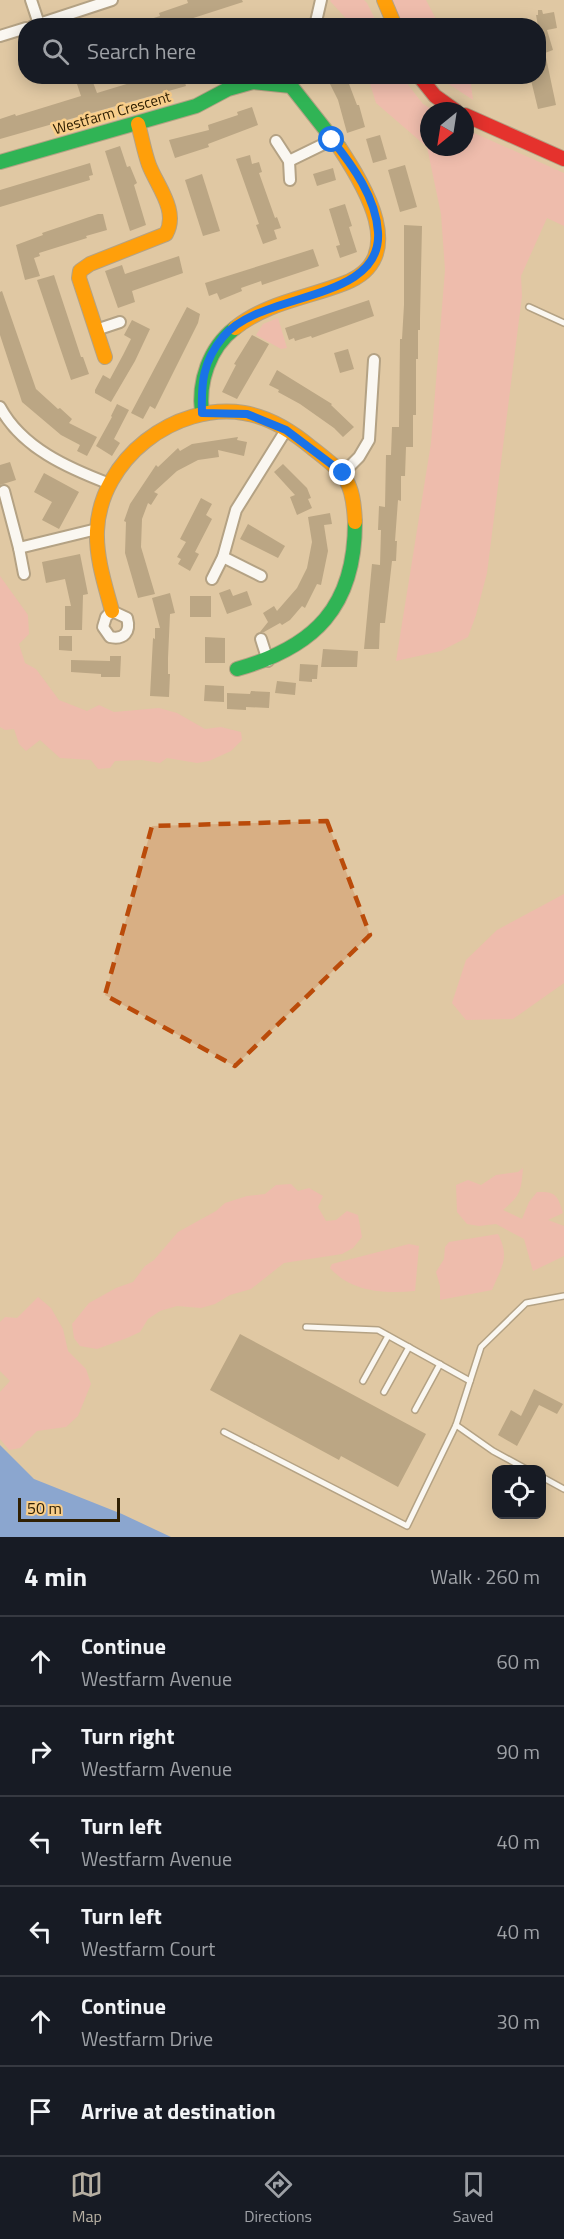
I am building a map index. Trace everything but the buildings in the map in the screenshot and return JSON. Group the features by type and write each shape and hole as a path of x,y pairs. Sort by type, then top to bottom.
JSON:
{"street":[{"path":"31,0 35,18"},
{"path":"57,18 112,0"},
{"path":"317,18 321,0"},
{"path":"384,0 392,18"},
{"path":"0,36 18,30"},
{"name":"Westfarm Crescent","path":"0,162 196,106 228,89 246,84"},
{"path":"202,413 201,385 211,356 224,335 242,320 265,308 346,284 363,272 375,255 379,243 378,227 365,188 295,84"},
{"path":"424,84 443,102"},
{"path":"474,119 564,159"},
{"path":"105,357 79,278 80,271 90,264 166,234 171,222 164,194 151,171 138,124"},
{"path":"290,161 332,140"},
{"path":"276,141 290,161 290,180"},
{"path":"96,330 120,322"},
{"path":"343,473 359,457 369,440 374,360"},
{"path":"0,407 21,434 42,452 62,464 110,484"},
{"path":"112,611 99,553 97,529 110,484 122,465 150,437 165,428 202,413 247,414 286,430 343,473 354,503 354,547 350,570 342,593 320,628 303,643 268,661 237,669"},
{"path":"212,579 223,557 236,510 286,430"},
{"path":"4,491 24,574"},
{"path":"19,548 97,529"},
{"path":"223,557 261,576"},
{"path":"261,639 268,661"}],"lane":[{"path":"529,307 564,323"},
{"path":"224,1432 407,1526 456,1425 480,1347 526,1303 564,1296"},
{"path":"306,1327 378,1330 470,1381"},
{"path":"363,1381 388,1336"},
{"path":"384,1392 409,1347"},
{"path":"415,1410 440,1364"},
{"path":"456,1425 493,1451 519,1465"},
{"path":"546,1479 564,1489"}],"highlighted area":[{"path":"327,821 370,935 235,1066 105,995 152,826"}],"shaded area":[{"path":"364,0 374,18 346,18 330,1"},
{"path":"391,0 426,0 435,18 399,18"},
{"path":"370,84 407,84 421,102 420,141 376,103"},
{"path":"449,84 471,84 473,100"},
{"path":"474,133 564,173 564,226 547,218 521,276 522,296 487,573 476,615 468,637 441,651 396,661 431,443 445,270 441,214 429,156 474,156"},
{"path":"278,318 287,348 281,349 256,335 263,324"},
{"path":"0,576 28,615 29,634 19,644 25,663 36,669 59,700 87,711 99,705 114,712 159,708 177,713 205,729 221,727 241,732 242,740 231,751 209,761 197,763 167,758 160,763 142,760 115,761 110,768 98,769 91,760 60,758 40,740 26,751 19,744 14,729 5,730 0,727"},
{"path":"564,894 564,983 513,1019 466,1020 452,1003 466,960 497,930"},
{"path":"523,1168 519,1192 503,1210 522,1219 529,1202 537,1192 548,1192 560,1202 563,1213 548,1220 564,1226 564,1256 533,1271 524,1239 496,1224 479,1226 467,1224 457,1212 456,1185 468,1180 481,1185 496,1175 518,1172"},
{"path":"291,1184 298,1191 309,1188 323,1196 318,1207 326,1221 336,1220 347,1211 358,1215 362,1237 353,1248 342,1254 284,1263 251,1289 230,1295 215,1304 201,1308 177,1306 160,1311 148,1319 140,1332 97,1349 80,1346 74,1338 72,1324 89,1303 116,1288 133,1282 178,1232 216,1211 225,1203 247,1196 265,1194 276,1185"},
{"path":"498,1234 504,1256 492,1290 440,1300 440,1286 436,1272 444,1259 445,1247 449,1242"},
{"path":"409,1244 419,1246 415,1291 369,1290 348,1282 330,1268 332,1264"},
{"path":"38,1297 51,1308 63,1329 68,1351 86,1369 91,1384 78,1416 66,1427 37,1431 20,1448 9,1450 0,1439 0,1392 10,1381 0,1371 0,1322 5,1317 17,1318"}],"water":[{"path":"0,1445 34,1479 122,1514 171,1537 0,1537"}],"traffic: fast":[{"path":"0,162 196,106 228,89 246,84"},
{"path":"272,84 291,86 339,147"},
{"path":"202,413 202,389 207,366 218,345 235,328"},
{"path":"237,669 288,649 309,635 325,619 338,600 348,578 355,522"}],"traffic: slow":[{"path":"384,0 392,18"},
{"path":"105,357 79,278 80,271 90,264 166,234 169,225 168,208 149,165 138,124"},
{"path":"235,328 274,306 345,283 364,272 375,257 378,239 376,220 360,181 339,147"},
{"path":"112,611 98,551 97,531 101,505 112,481 127,459 146,441 168,427 192,417 218,412 244,413 262,418 289,431 340,472 352,496 355,522"}],"traffic: jam":[{"path":"425,84 443,102"},
{"path":"474,119 564,159"}],"route":[{"path":"332,140 365,188 378,227 379,243 375,255 368,267 346,284 265,308 242,320 224,335 211,356 201,385 202,413 247,414 286,430 343,473"}]}
